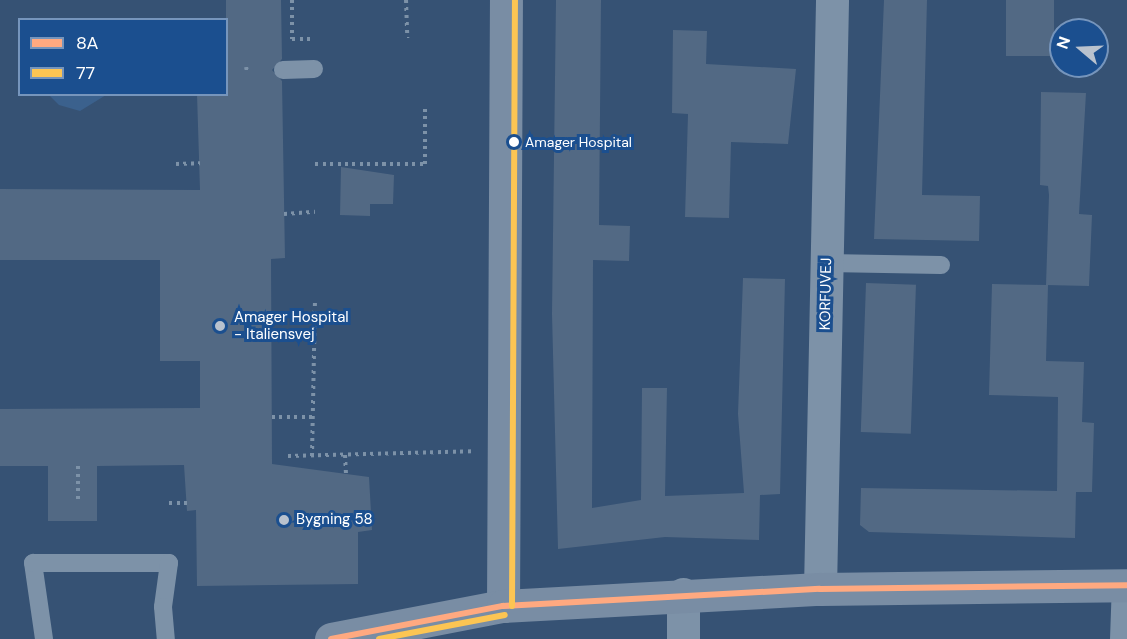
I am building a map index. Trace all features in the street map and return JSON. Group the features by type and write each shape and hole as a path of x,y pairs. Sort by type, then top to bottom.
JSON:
{"street":[{"path":"503,606 506,0"},
{"name":"KORFUVEJ","path":"820,589 832,0"},
{"path":"331,639 503,606 683,594 820,589 1127,585"},
{"path":"683,594 683,639"},
{"path":"1126,639 1127,602"}],"lane":[{"path":"283,70 314,69"},
{"path":"827,263 941,265"},
{"path":"44,639 33,563 169,563 166,639"}],"path":[{"path":"292,0 292,39 314,39"},
{"path":"406,0 407,38"},
{"path":"315,164 425,164 425,105"},
{"path":"176,164 200,163"},
{"path":"284,214 315,212"},
{"path":"312,456 315,301"},
{"path":"272,417 313,417"},
{"path":"288,456 503,450"},
{"path":"345,455 346,474"},
{"path":"78,466 78,502"},
{"path":"169,503 187,503"}],"water":[{"path":"50,96 104,96 80,111 59,105"}],"building":[{"name":"Amager Hospital - Italiensvej","path":"226,0 281,0 282,59 272,70 282,81 285,258 271,259 272,464 369,477 372,530 358,532 358,584 197,586 196,510 187,511 184,465 97,466 97,521 48,521 48,466 0,466 0,409 200,408 200,361 160,361 160,260 0,260 0,189 200,190 197,96 228,96 228,18 226,18"},
{"path":"556,0 601,0 599,225 630,226 629,261 593,260 592,508 641,500 642,388 667,388 665,496 744,493 738,414 743,278 785,279 780,494 760,495 759,540 665,537 558,549 552,314"},
{"path":"884,0 927,0 922,195 980,196 979,241 874,239"},
{"path":"1006,0 1054,0 1054,18 1049,18 1049,56 1006,56"},
{"path":"673,30 707,31 706,64 796,69 788,144 731,142 729,218 685,217 688,114 672,113"},
{"path":"1041,92 1086,93 1079,214 1092,215 1089,286 1046,285 1049,195 1048,186 1040,185"},
{"path":"341,167 394,175 393,204 370,204 370,216 340,215"},
{"path":"866,283 916,285 911,434 861,432"},
{"path":"992,284 1048,285 1046,361 1084,362 1082,422 1094,423 1092,492 1076,492 1075,538 869,532 860,525 861,488 1057,491 1058,397 989,395"}],"transit line":[{"name":"77","path":"512,606 515,0"},
{"name":"8A","path":"331,639 503,606 820,589 1127,585"},
{"name":"77","path":"379,639 505,615"}],"place":[{"name":"Amager Hospital","path":"514,142"},
{"name":"Amager Hospital - Italiensvej","path":"220,326"},
{"name":"Bygning 58","path":"284,520"}]}
